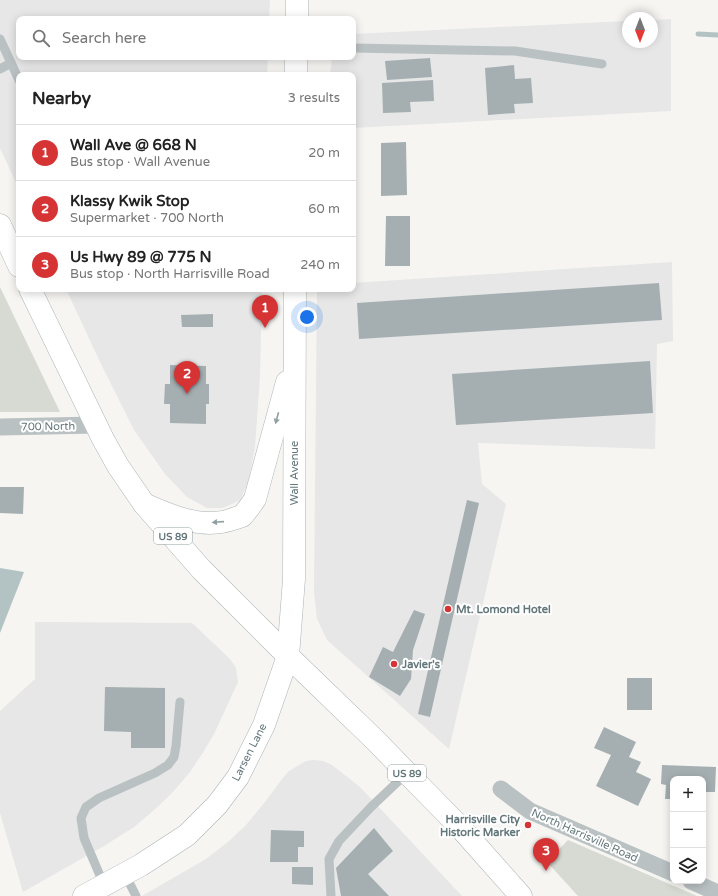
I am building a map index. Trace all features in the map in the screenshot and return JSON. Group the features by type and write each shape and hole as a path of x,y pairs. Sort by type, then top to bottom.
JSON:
{"main road":[{"path":"297,0 297,16"},
{"path":"296,60 296,72"},
{"path":"0,226 16,260"},
{"name":"US 89","path":"31,292 96,425 118,466 144,504 201,569 376,741 458,825 520,896"},
{"name":"Wall Avenue","path":"288,656 294,579 295,292"},
{"path":"144,504 168,514 194,522 217,523 229,521 241,516 250,507 255,499 295,354"},
{"name":"Larsen Lane","path":"84,896 125,874 187,835 217,805 238,776 264,724 288,656"}],"street":[{"name":"700 North","path":"0,427 96,425"},
{"name":"North Harrisville Road","path":"501,789 530,812 670,872"},
{"path":"698,884 718,893"}],"lane":[{"path":"0,39 16,74"},
{"path":"356,48 515,51 602,64"},
{"path":"0,68 11,63"},
{"path":"104,885 84,838 81,818 86,807 99,798 155,773 168,765 174,758 180,702"},
{"path":"331,896 329,859 339,841 371,807 407,773"},
{"path":"125,874 136,896"}],"shaded area":[{"path":"0,0 270,0 269,16 16,16 16,60 268,60 267,72 16,72 16,183 0,148"},
{"path":"671,19 671,111 356,128 356,72 330,72 332,60 356,60 356,34 622,21 622,48 658,48 658,20"},
{"path":"672,262 673,341 657,344 655,449 478,443 482,484 506,504 449,749 327,640 317,619 314,592 317,292 356,292 356,283"},
{"path":"0,287 60,412 0,412"},
{"path":"67,292 262,292 260,375 255,447 248,483 240,500 222,508 207,508 187,497 165,474 134,430"},
{"path":"0,568 24,572 0,633"},
{"path":"35,622 192,623 230,659 236,668 238,682 214,734 190,772 172,793 134,827 104,846 23,892 0,813 0,711 35,679"},
{"path":"306,761 323,761 332,765 360,787 462,896 142,896 206,859 228,842 246,825 289,771"},
{"path":"568,840 697,896 578,896 547,862"}],"building":[{"path":"430,58 432,77 387,80 385,61"},
{"path":"514,65 515,79 531,78 533,103 514,104 515,113 488,115 485,68"},
{"path":"433,80 434,101 410,102 411,112 383,113 382,83"},
{"path":"406,142 407,195 381,196 381,143"},
{"path":"386,216 410,216 410,266 385,266"},
{"path":"659,283 662,320 359,339 357,303"},
{"path":"213,314 213,327 182,327 181,315"},
{"path":"650,361 653,413 456,425 452,374"},
{"path":"170,365 206,366 206,384 209,384 209,404 206,404 206,424 170,423 170,404 164,404 165,384 170,384"},
{"path":"0,487 24,487 23,514 0,513"},
{"name":"Mt. Lomond Hotel","path":"467,500 479,503 430,717 418,714"},
{"name":"Javier's","path":"414,610 425,614 413,650 411,679 400,696 369,677 383,647 393,652"},
{"path":"627,678 652,678 652,710 627,710"},
{"path":"105,687 165,688 165,748 131,748 131,732 104,731"},
{"path":"604,727 636,742 629,757 641,762 636,772 651,779 638,806 596,786 611,755 594,748"},
{"path":"662,765 716,767 715,792 706,792 706,776 670,776 670,799 665,799 666,785 661,784"},
{"path":"374,828 393,851 368,874 389,896 341,896 336,868"},
{"path":"271,830 304,831 304,847 298,847 298,862 270,862"},
{"path":"292,867 313,867 313,885 292,884"}],"waterway":[{"path":"698,34 718,35"}],"place":[{"name":"Wall Ave @ 668 N","path":"265,328"},
{"name":"Klassy Kwik Stop","path":"187,394"},
{"name":"Mt. Lomond Hotel","path":"448,609"},
{"name":"Javier's","path":"394,664"},
{"name":"Harrisville City Historic Marker","path":"528,825"},
{"name":"Us Hwy 89 @ 775 N","path":"546,871"}]}
